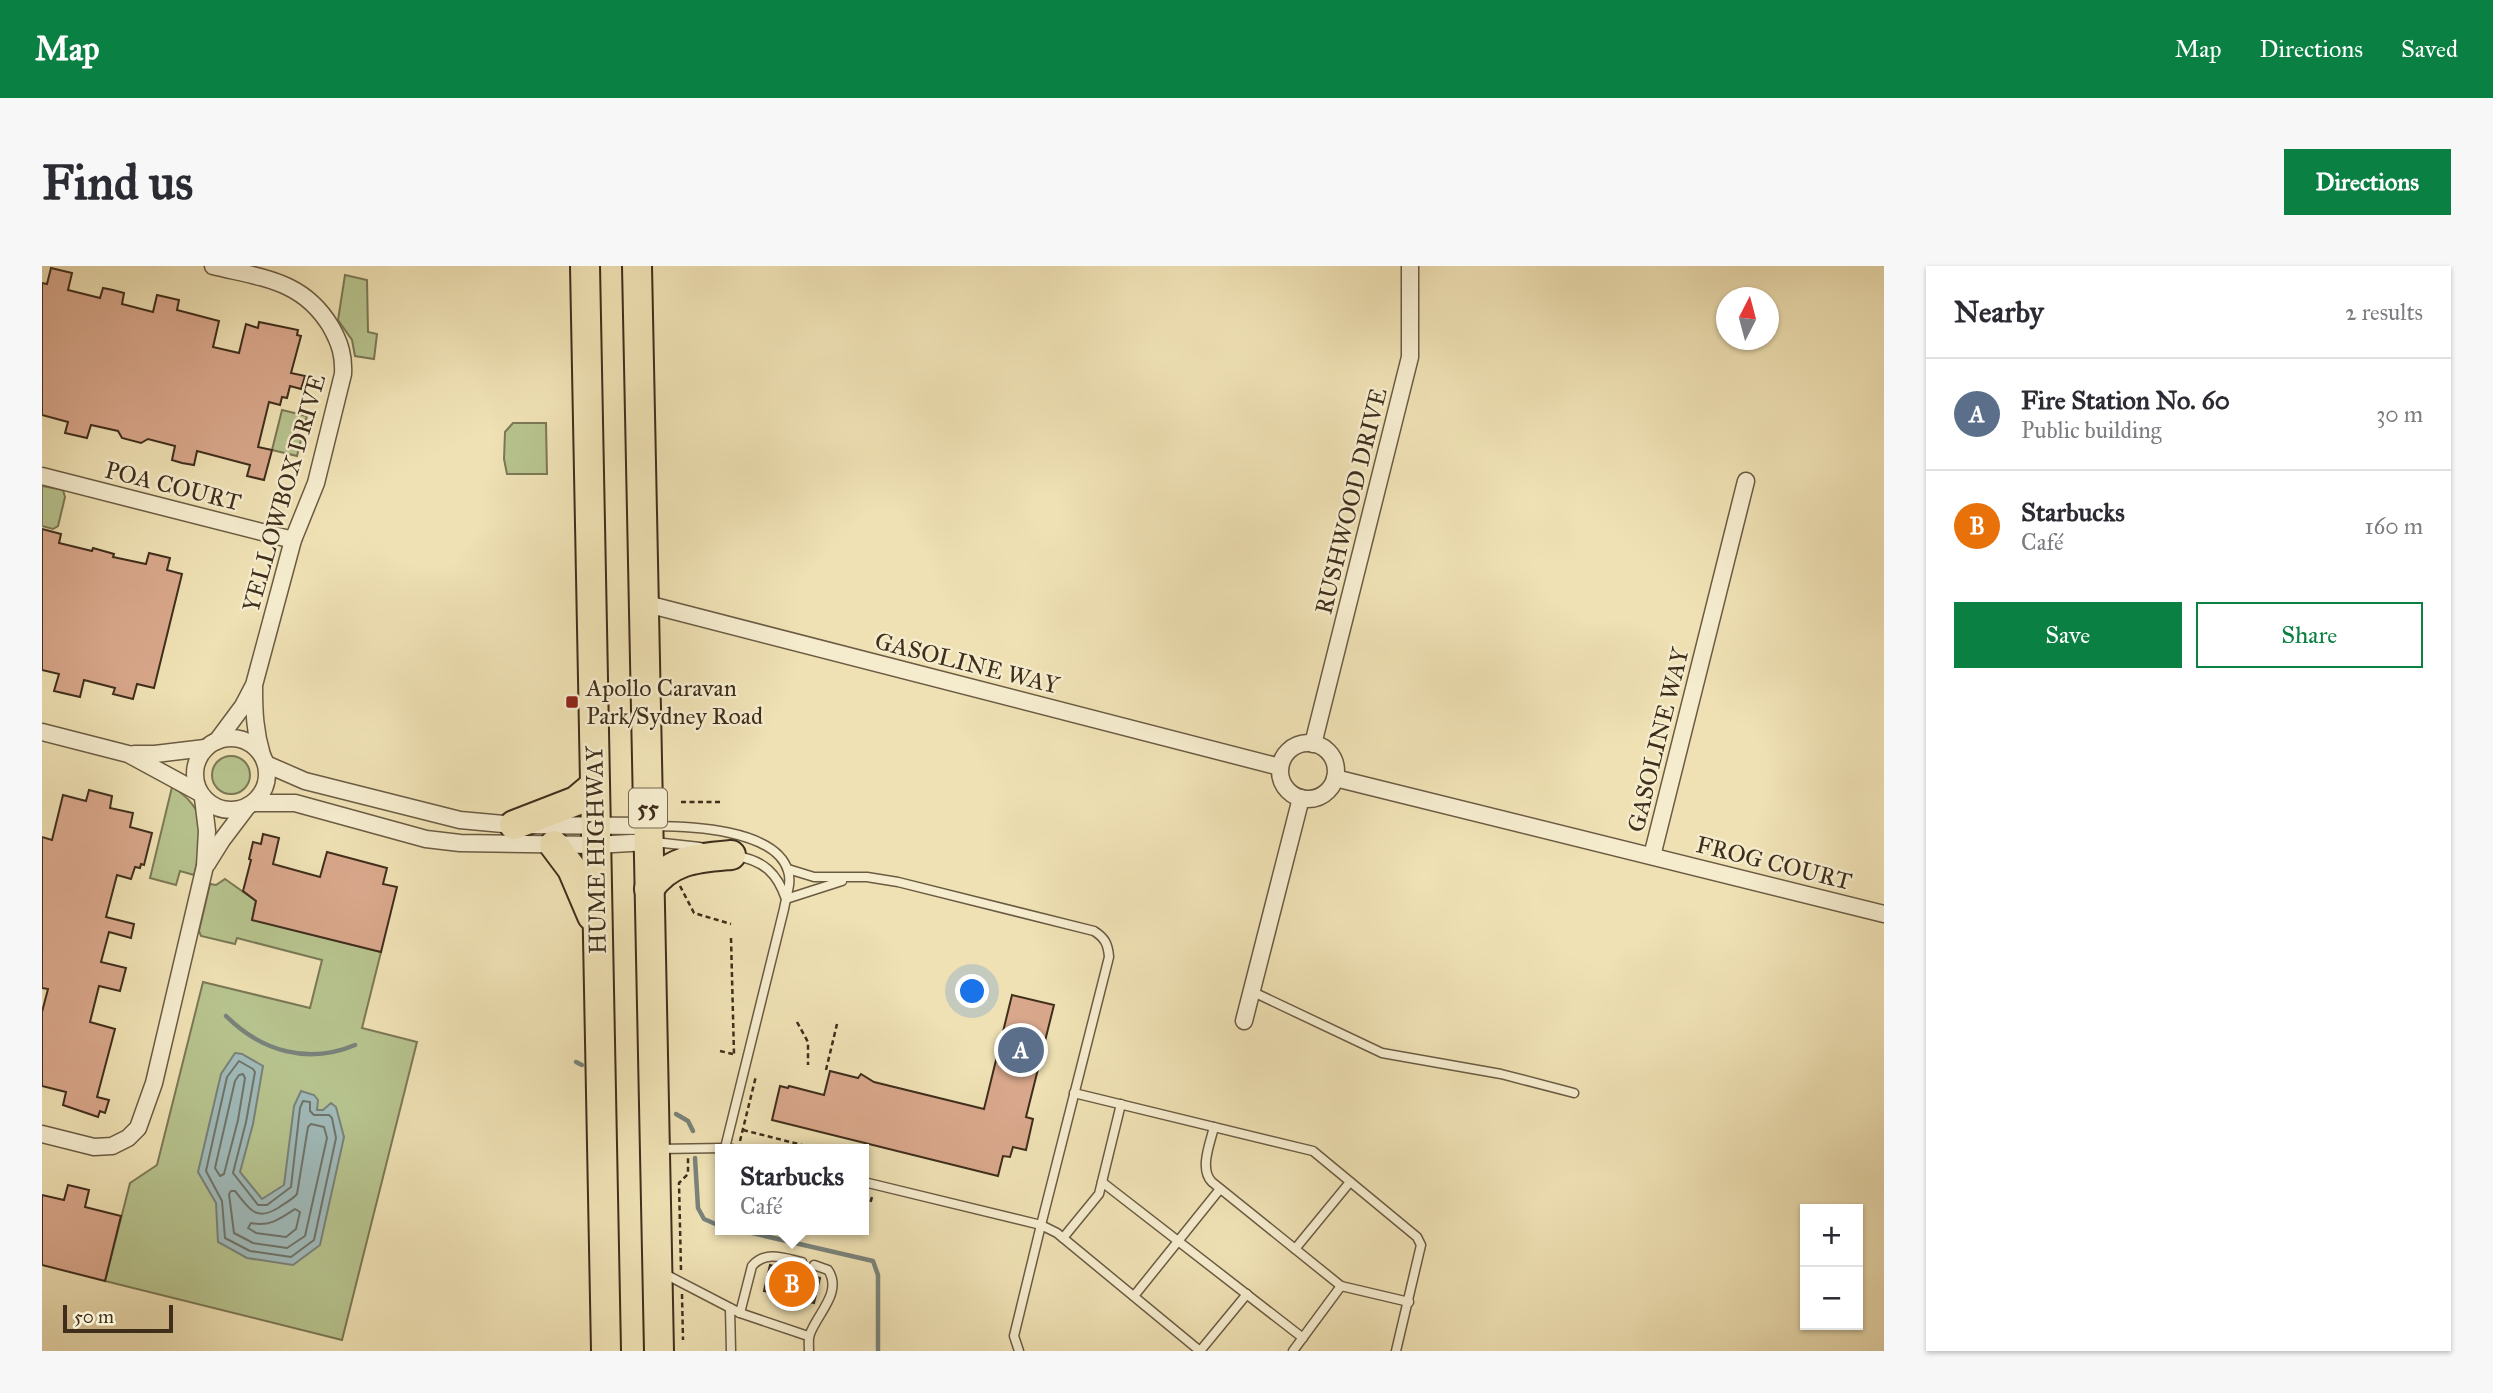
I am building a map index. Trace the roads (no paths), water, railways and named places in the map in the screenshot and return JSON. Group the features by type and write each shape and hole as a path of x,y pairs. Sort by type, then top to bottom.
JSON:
{"highway":[{"name":"HUME HIGHWAY","path":"584,266 606,1351"},
{"name":"55","path":"637,266 654,1150 669,1277 671,1345"},
{"path":"514,825 576,801 595,785"},
{"path":"554,845 572,869 597,928"},
{"path":"649,889 659,875 673,866 731,855"}],"street":[{"name":"YELLOWBOX DRIVE","path":"214,266 282,284 303,294 323,314 339,342 344,360 343,374 316,483 293,540 254,685"},
{"name":"RUSHWOOD DRIVE","path":"1313,744 1410,357 1410,266"},
{"name":"POA COURT","path":"42,476 293,540"},
{"name":"GASOLINE WAY","path":"1335,778 1653,856 1746,481"},
{"name":"GASOLINE WAY","path":"643,603 1280,766"},
{"path":"42,1134 94,1147 112,1146 128,1138 138,1128 154,1083 205,866 207,831 201,795 195,780 198,757 243,706 254,685"},
{"path":"205,866 266,785 264,760 254,722 254,685"},
{"path":"42,732 128,754 155,754 238,738 248,742 264,760 305,781 460,820 596,836 648,834"},
{"path":"1313,744 1322,747 1334,760 1335,778 1326,793 1318,797 1301,798 1293,795 1282,783 1280,766 1283,758 1296,746 1313,744"},
{"path":"128,754 201,795 212,806 223,810 236,811 251,805 295,803 426,839 460,843 554,845 596,836"},
{"path":"1244,1021 1301,798"},
{"name":"FROG COURT","path":"1653,856 1884,914"}],"lane":[{"path":"380,827 387,802"},
{"path":"648,834 704,828 770,848 778,854 788,869 790,878 786,899 733,1144"},
{"path":"648,834 751,859 769,869 781,885 786,899"},
{"path":"788,869 814,877 855,877 898,882 1094,931 1104,938 1109,957 1014,1336 1019,1351"},
{"path":"786,899 855,877"},
{"path":"1251,991 1382,1053 1501,1074 1574,1093"},
{"path":"1074,1093 1313,1152 1417,1237 1421,1245 1396,1351"},
{"path":"1063,1238 1099,1194 1121,1104"},
{"path":"1214,1127 1205,1167 1206,1177 1341,1286 1409,1301"},
{"path":"654,1150 715,1148"},
{"path":"1102,1182 1303,1338"},
{"path":"1295,1249 1350,1182"},
{"path":"869,1183 1041,1225 1063,1238 1200,1351 1247,1294"},
{"path":"1134,1296 1220,1189"},
{"path":"740,1313 750,1272 757,1261 768,1256 802,1262"},
{"path":"809,1351 808,1336 826,1307 833,1282 828,1270 814,1265"},
{"path":"669,1277 740,1313 808,1336"},
{"path":"1293,1351 1341,1286"},
{"path":"730,1308 731,1351"}],"water":[{"path":"235,1053 263,1066 253,1124 240,1172 262,1199 284,1185 294,1106 301,1091 314,1095 318,1100 317,1110 323,1110 331,1103 336,1107 344,1137 320,1245 293,1265 247,1258 218,1242 216,1203 198,1172 221,1074"}],"waterway":[{"path":"226,1016 254,1038 286,1051 320,1054 355,1045"},
{"path":"576,1062 582,1065"},
{"path":"676,1114 688,1121 693,1131"},
{"path":"695,1158 698,1208 704,1219 715,1224"},
{"path":"761,1235 873,1261 878,1275 878,1351"}],"place":[{"name":"Apollo Caravan Park/Sydney Road","path":"572,702"},
{"name":"Fire Station No. 60","path":"1021,1050"},
{"name":"Starbucks","path":"792,1284"}]}
